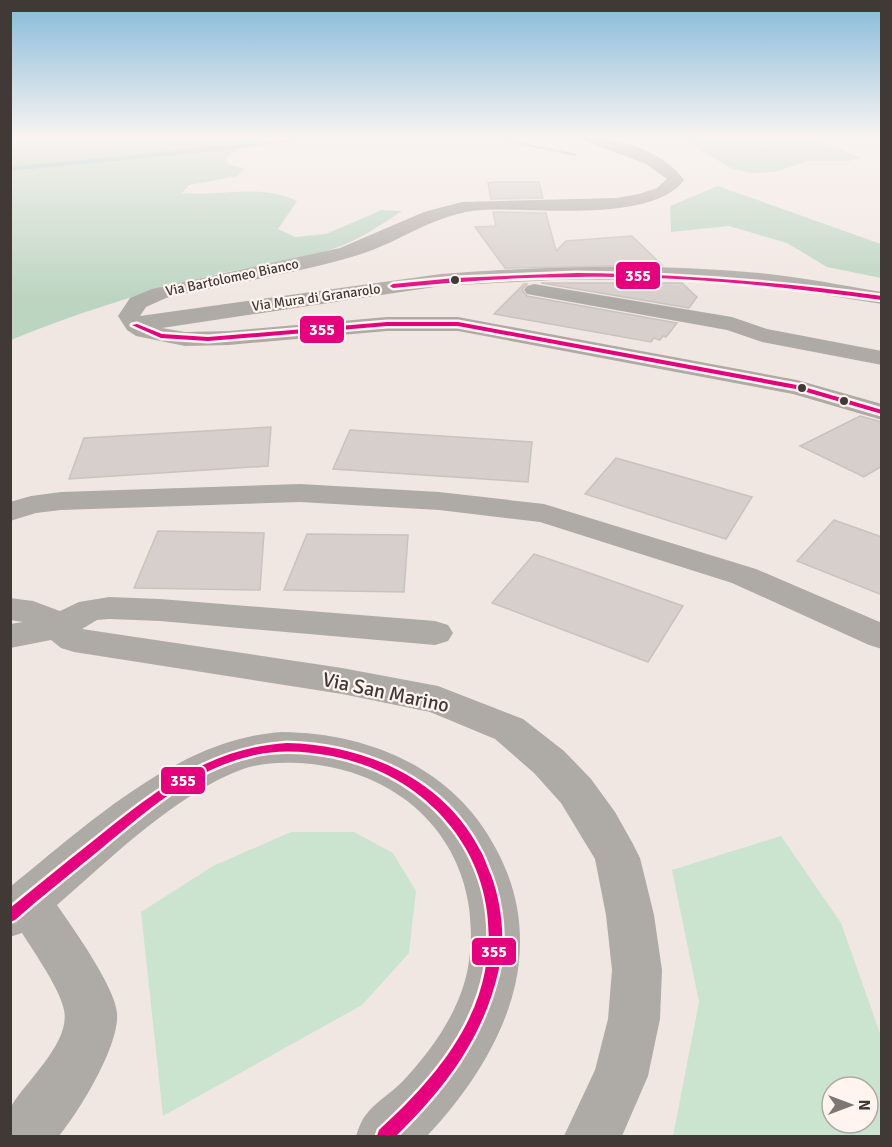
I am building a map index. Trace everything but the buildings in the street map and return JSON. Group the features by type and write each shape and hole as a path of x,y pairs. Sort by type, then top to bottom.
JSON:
{"street":[{"name":"Via Bartolomeo Bianco","path":"135,325 129,316 132,309 147,297 355,250 437,212 495,205 614,204 662,192"},
{"name":"Via Mura di Granarolo","path":"135,325 203,313 441,280 499,276 616,275 743,278 882,298"},
{"name":"Via Mura di Granarolo","path":"499,276 526,289 882,349"},
{"path":"135,325 156,335 208,339 387,324 458,324 798,387 882,412"},
{"name":"Via Mura di Granarolo","path":"732,324 762,335 882,358"},
{"path":"10,512 31,505 61,501 300,493 439,501 518,509 563,519 744,576 882,637"},
{"path":"10,636 64,626 74,617 91,610 109,608 160,610 435,633"},
{"name":"Via San Marino","path":"10,609 33,612 64,626 66,635 74,640 342,681 438,700 509,729 549,762 576,791 599,825 617,858 630,915 637,970 634,1019 621,1076 593,1137"},
{"path":"22,1137 41,1117 67,1076 85,1039 91,1012 80,987 19,908 130,818 173,787 207,767 228,758 278,748 323,751 362,759 410,780 430,794 450,813 468,837 490,894 495,928 494,964 483,1003 464,1043 437,1085 385,1137"}],"green space":[{"path":"11,192 268,193 297,201 278,229 295,237 326,234 382,210 402,211 363,236 338,247 304,257 218,274 153,291 11,340"},
{"path":"705,192 734,192 881,244 881,278 827,267 787,243 729,226 671,232 670,206"},
{"path":"291,832 354,832 393,853 416,891 409,953 362,1005 163,1116 141,912 213,866"},
{"path":"781,836 841,923 881,1036 881,1136 673,1136 699,1002 672,870"}],"transit line":[{"name":"355","path":"393,286 516,276 638,276 759,283 882,298"},
{"name":"355","path":"135,325 161,336 208,339 387,324 458,324 797,387 882,412"},
{"name":"355","path":"10,916 151,801 189,776 230,757 269,748 322,750 373,763 403,777 428,795 450,816 460,827 476,853 491,893 496,932 492,971 481,1008 464,1043 441,1077 385,1136"}]}
